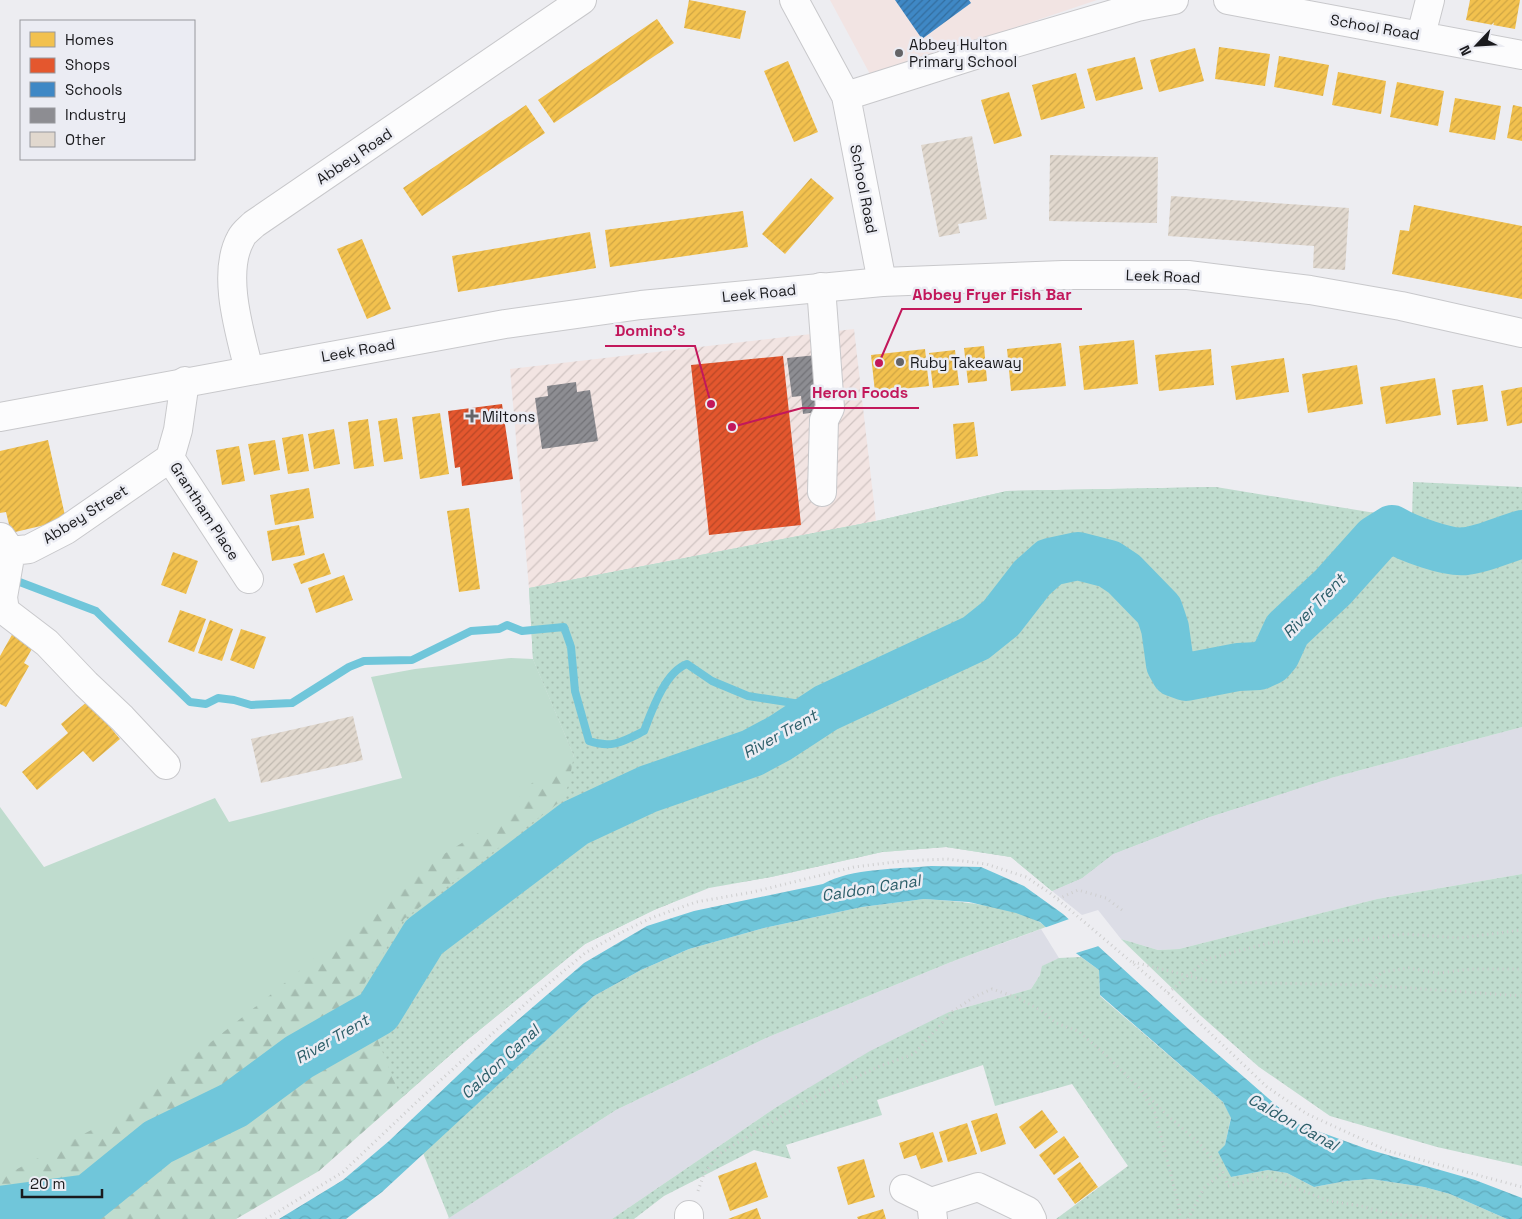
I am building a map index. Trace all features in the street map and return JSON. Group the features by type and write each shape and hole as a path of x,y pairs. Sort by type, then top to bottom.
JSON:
{"street":[{"name":"Abbey Road","path":"249,370 232,285 234,257 241,237 254,224 582,0"},
{"name":"School Road","path":"794,0 846,96 882,282"},
{"path":"846,96 1137,7 1174,0"},
{"name":"School Road","path":"1228,0 1522,55"},
{"path":"1421,35 1430,0"},
{"name":"Leek Road","path":"0,417 186,381 505,324 642,305 882,282 1063,274 1188,274 1310,290 1401,306 1522,333"},
{"path":"821,287 830,408 824,420 822,492"},
{"name":"Grantham Place","path":"186,381 178,430 170,458 249,579"},
{"name":"Abbey Street","path":"6,552 29,549 66,530 170,458"},
{"path":"6,552 3,597 5,611 47,643 166,765"},
{"path":"904,1190 932,1211 978,1186 1028,1211 1032,1219"}],"path":[{"path":"266,1219 343,1172 423,1096 586,953 651,918 696,902 753,892 854,867 938,859 986,864 1026,877 1058,899 1168,993 1266,1087 1307,1114 1388,1151 1522,1187"},
{"path":"1058,899 1078,890 1106,898 1122,910"},
{"path":"1168,993 1207,959 1273,942 1360,940 1404,934 1459,938 1522,930"},
{"path":"1132,962 1189,974 1213,982 1368,985 1522,996"},
{"path":"1368,985 1382,972 1410,968 1438,973 1471,969 1522,969"},
{"path":"689,1217 704,1174 719,1154 810,1098 880,1066 914,1054 953,1012 974,997 992,989 1016,998 1042,1012 1056,1023 1078,1031 1199,1143 1224,1172 1228,1186 1266,1176 1329,1201 1361,1206 1391,1214 1455,1219"},
{"path":"1138,1086 1155,1113 1179,1206 1180,1219"},
{"path":"1188,1219 1204,1188 1224,1172"}],"shaded area":[{"name":"Abbey Hulton Primary School","path":"830,0 1097,0 871,76"},
{"path":"854,329 876,521 529,588 510,369"},
{"path":"1522,727 1522,874 1377,899 1179,949 1158,950 1121,939 1098,910 1082,915 1052,891 1082,878 1113,854 1206,818 1331,778"},
{"path":"1041,929 1059,958 1043,966 1040,975 1031,989 949,1012 775,1108 612,1219 447,1219 616,1110 766,1038 951,962"}],"green space":[{"path":"1413,482 1522,487 1522,727 1331,778 1206,818 1113,854 1082,878 1052,891 1011,857 946,847 882,852 771,877 709,887 654,910 585,944 466,1041 401,1098 359,993 404,919 561,801 568,786 574,756 533,659 529,588 876,521 1007,491 1216,487 1412,519"},
{"path":"1216,487 1331,778 1206,818 1113,854 1082,878 1052,891 1011,857 946,847 882,852 771,877 709,888 654,910 585,944 466,1041 319,1171 236,1219 0,1219 0,1178 118,1116 269,996 423,867 496,822 532,783 574,756 533,659 529,588 876,521 1007,491"},
{"path":"511,658 533,659 574,756 359,993 0,1184 0,807 44,867 215,798 229,822 402,778 371,677 415,669"},
{"path":"1522,874 1522,1166 1437,1147 1330,1116 1259,1067 1200,1015 1121,939 1158,950 1179,949 1377,899"},
{"path":"924,899 970,903 1005,909 1035,920 1046,927 951,962 766,1038 616,1110 449,1218 423,1153 594,996 641,970 689,949 764,928 862,907"},
{"path":"1081,957 1099,970 1100,996 1223,1102 1231,1117 1225,1145 1231,1177 1268,1170 1287,1173 1314,1187 1371,1179 1424,1187 1450,1194 1507,1219 1056,1219 1128,1166 1072,1084 995,1106 983,1065 877,1100 882,1115 786,1145 791,1159 754,1150 664,1196 634,1219 612,1219 775,1108 870,1051 949,1012 1031,989 1040,975 1042,966 1059,958"}],"water":[{"name":"Caldon Canal","path":"931,866 981,867 1024,886 1063,914 1191,1031 1298,1124 1367,1149 1475,1180 1522,1198 1522,1219 1507,1219 1450,1194 1424,1187 1371,1179 1314,1187 1287,1173 1268,1170 1231,1177 1218,1152 1225,1145 1231,1118 1223,1102 1100,995 1099,970 1069,948 1040,922 1016,913 969,902 924,899 862,907 764,928 689,949 641,970 594,996 382,1192 346,1219 279,1219 343,1180 389,1141 497,1038 584,963 647,926 694,911 823,884 861,872"}],"pier":[{"path":"1072,918 1102,945 1073,954 1044,928"}],"building: Homes":[{"path":"689,0 746,11 740,39 684,28"},
{"path":"1470,0 1520,0 1515,29 1466,20"},
{"path":"657,19 674,43 554,123 538,100"},
{"path":"1219,47 1270,54 1265,86 1215,79"},
{"path":"1195,48 1204,81 1159,92 1150,60"},
{"path":"1279,56 1329,65 1323,96 1274,87"},
{"path":"1135,57 1143,89 1096,101 1087,69"},
{"path":"788,61 818,132 794,142 764,71"},
{"path":"1338,72 1386,81 1381,114 1332,105"},
{"path":"1076,73 1085,108 1041,120 1032,85"},
{"path":"1397,82 1444,91 1438,126 1390,117"},
{"path":"1009,92 1022,136 994,144 981,100"},
{"path":"1455,98 1501,106 1495,140 1449,132"},
{"path":"526,105 545,133 422,216 403,188"},
{"path":"1513,105 1522,107 1522,141 1507,138"},
{"path":"811,178 834,198 785,254 762,234"},
{"path":"1414,205 1522,226 1522,299 1392,274 1400,230 1409,231"},
{"path":"743,211 748,247 610,267 605,230"},
{"path":"590,232 596,268 458,292 452,256"},
{"path":"362,239 391,309 367,319 337,249"},
{"path":"1134,340 1138,384 1084,390 1079,346"},
{"path":"1061,343 1066,386 1011,391 1007,349"},
{"path":"984,346 987,381 968,383 964,348"},
{"path":"925,349 929,386 875,392 871,355"},
{"path":"1211,349 1214,385 1159,391 1155,355"},
{"path":"955,350 959,385 933,388 929,353"},
{"path":"1284,358 1289,392 1236,400 1231,366"},
{"path":"1357,365 1363,404 1308,413 1302,374"},
{"path":"1435,378 1441,415 1386,424 1380,387"},
{"path":"1483,385 1488,421 1457,425 1452,390"},
{"path":"1522,387 1522,423 1507,426 1501,391"},
{"path":"440,413 449,474 420,479 412,417"},
{"path":"397,418 403,459 384,462 378,421"},
{"path":"368,419 374,466 354,469 348,422"},
{"path":"974,422 978,456 956,459 953,424"},
{"path":"334,429 340,464 314,469 308,434"},
{"path":"303,434 309,471 288,474 282,438"},
{"path":"48,440 66,520 11,533 6,512 0,513 0,451"},
{"path":"275,440 280,470 254,475 248,444"},
{"path":"239,446 245,481 222,485 216,450"},
{"path":"309,488 314,518 275,525 270,495"},
{"path":"469,508 480,589 459,592 447,511"},
{"path":"299,525 305,555 272,561 267,531"},
{"path":"173,552 198,561 186,594 161,585"},
{"path":"324,553 331,574 301,584 293,564"},
{"path":"344,575 353,600 316,613 308,588"},
{"path":"180,610 206,619 194,652 168,642"},
{"path":"210,620 233,629 222,661 198,653"},
{"path":"241,629 266,637 254,669 230,660"},
{"path":"13,633 34,645 24,663 29,666 6,707 0,704 0,656"},
{"path":"88,701 120,739 93,762 83,751 37,790 22,772 68,733 61,724"},
{"path":"1042,1110 1058,1132 1035,1149 1019,1127"},
{"path":"997,1113 1006,1144 981,1152 971,1121"},
{"path":"967,1123 977,1154 948,1162 939,1132"},
{"path":"933,1132 943,1162 921,1169 916,1155 904,1159 899,1143"},
{"path":"1064,1136 1079,1157 1054,1175 1039,1155"},
{"path":"864,1159 875,1197 848,1205 837,1167"},
{"path":"756,1162 768,1197 730,1211 718,1176"},
{"path":"1080,1162 1098,1187 1075,1204 1057,1179"},
{"path":"757,1208 761,1219 728,1219"},
{"path":"883,1209 886,1219 858,1219 857,1217"}],"building: Shops":[{"path":"783,356 801,525 709,535 691,365"},
{"path":"502,404 513,479 462,486 460,467 455,468 448,411"}],"building: Schools":[{"path":"895,0 969,0 971,3 922,39"}],"building: Industry":[{"path":"817,355 823,411 803,414 801,396 792,397 787,358"},
{"path":"576,382 577,392 590,390 598,441 542,449 535,398 548,396 547,386"}],"building: Other":[{"path":"972,136 987,219 958,224 960,233 939,237 921,145"},
{"path":"1050,155 1158,157 1157,223 1049,221"},
{"path":"1171,196 1349,208 1345,270 1313,268 1314,246 1168,236"},
{"path":"353,716 363,760 261,783 251,739"}],"waterway":[{"name":"River Trent","path":"0,1210 89,1198 158,1142 234,1105 299,1057 378,1012 424,937 575,823 648,789 752,753 780,738 826,708 976,638 1001,618 1032,578 1050,562 1078,556 1109,564 1124,574 1159,610 1165,628 1170,664 1175,673 1186,677 1238,667 1259,666 1270,661 1276,654 1287,630 1333,587 1376,539 1392,529 1428,544 1459,551 1480,548 1522,534"},
{"path":"9,582 17,581 96,611 190,702 206,704 218,698 251,705 292,703 349,667 364,661 412,660 471,631 499,629 507,625 522,631 564,627 571,647 575,691 589,741 604,744 618,743 644,731 655,703 666,683 679,668 687,664 712,681 748,696 826,708"}],"place":[{"name":"Abbey Hulton Primary School","path":"899,53"},
{"name":"Ruby Takeaway","path":"900,362"},
{"name":"Abbey Fryer Fish Bar","path":"879,363"},
{"name":"Domino's","path":"711,404"},
{"name":"Miltons","path":"472,416"},
{"name":"Heron Foods","path":"732,427"}]}
